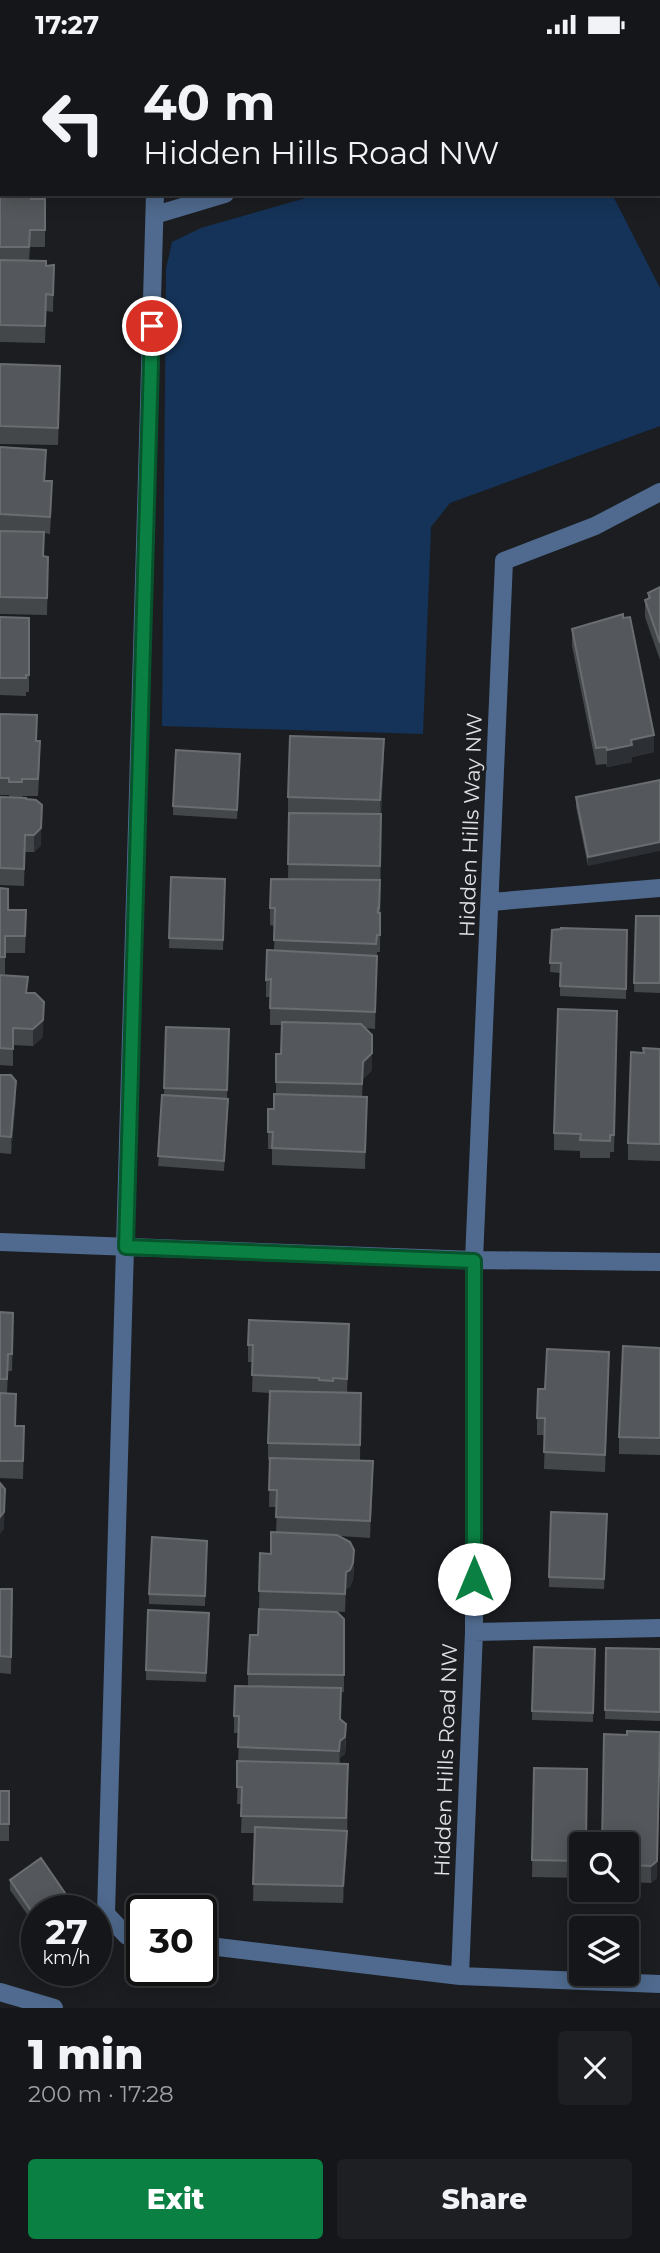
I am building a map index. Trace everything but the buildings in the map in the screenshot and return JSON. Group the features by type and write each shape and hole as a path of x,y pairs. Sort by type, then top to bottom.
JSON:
{"street":[{"path":"126,1935 106,1914 155,196"},
{"path":"155,215 218,196"},
{"name":"Hidden Hills Way NW","path":"474,1261 505,561 595,526 660,492"},
{"path":"491,902 660,888"},
{"path":"0,1242 474,1261 660,1262"},
{"name":"Hidden Hills Road NW","path":"460,1976 474,1632 474,1261"},
{"path":"474,1632 660,1628"},
{"path":"217,1947 460,1976 660,1984"},
{"path":"0,1992 54,2008"}],"shaded area":[{"path":"313,196 613,196 660,288 660,426 450,503 431,527 423,734 162,726 166,269 172,242 201,228"}],"route":[{"path":"152,326 126,1247 474,1261 474,1579"}]}
